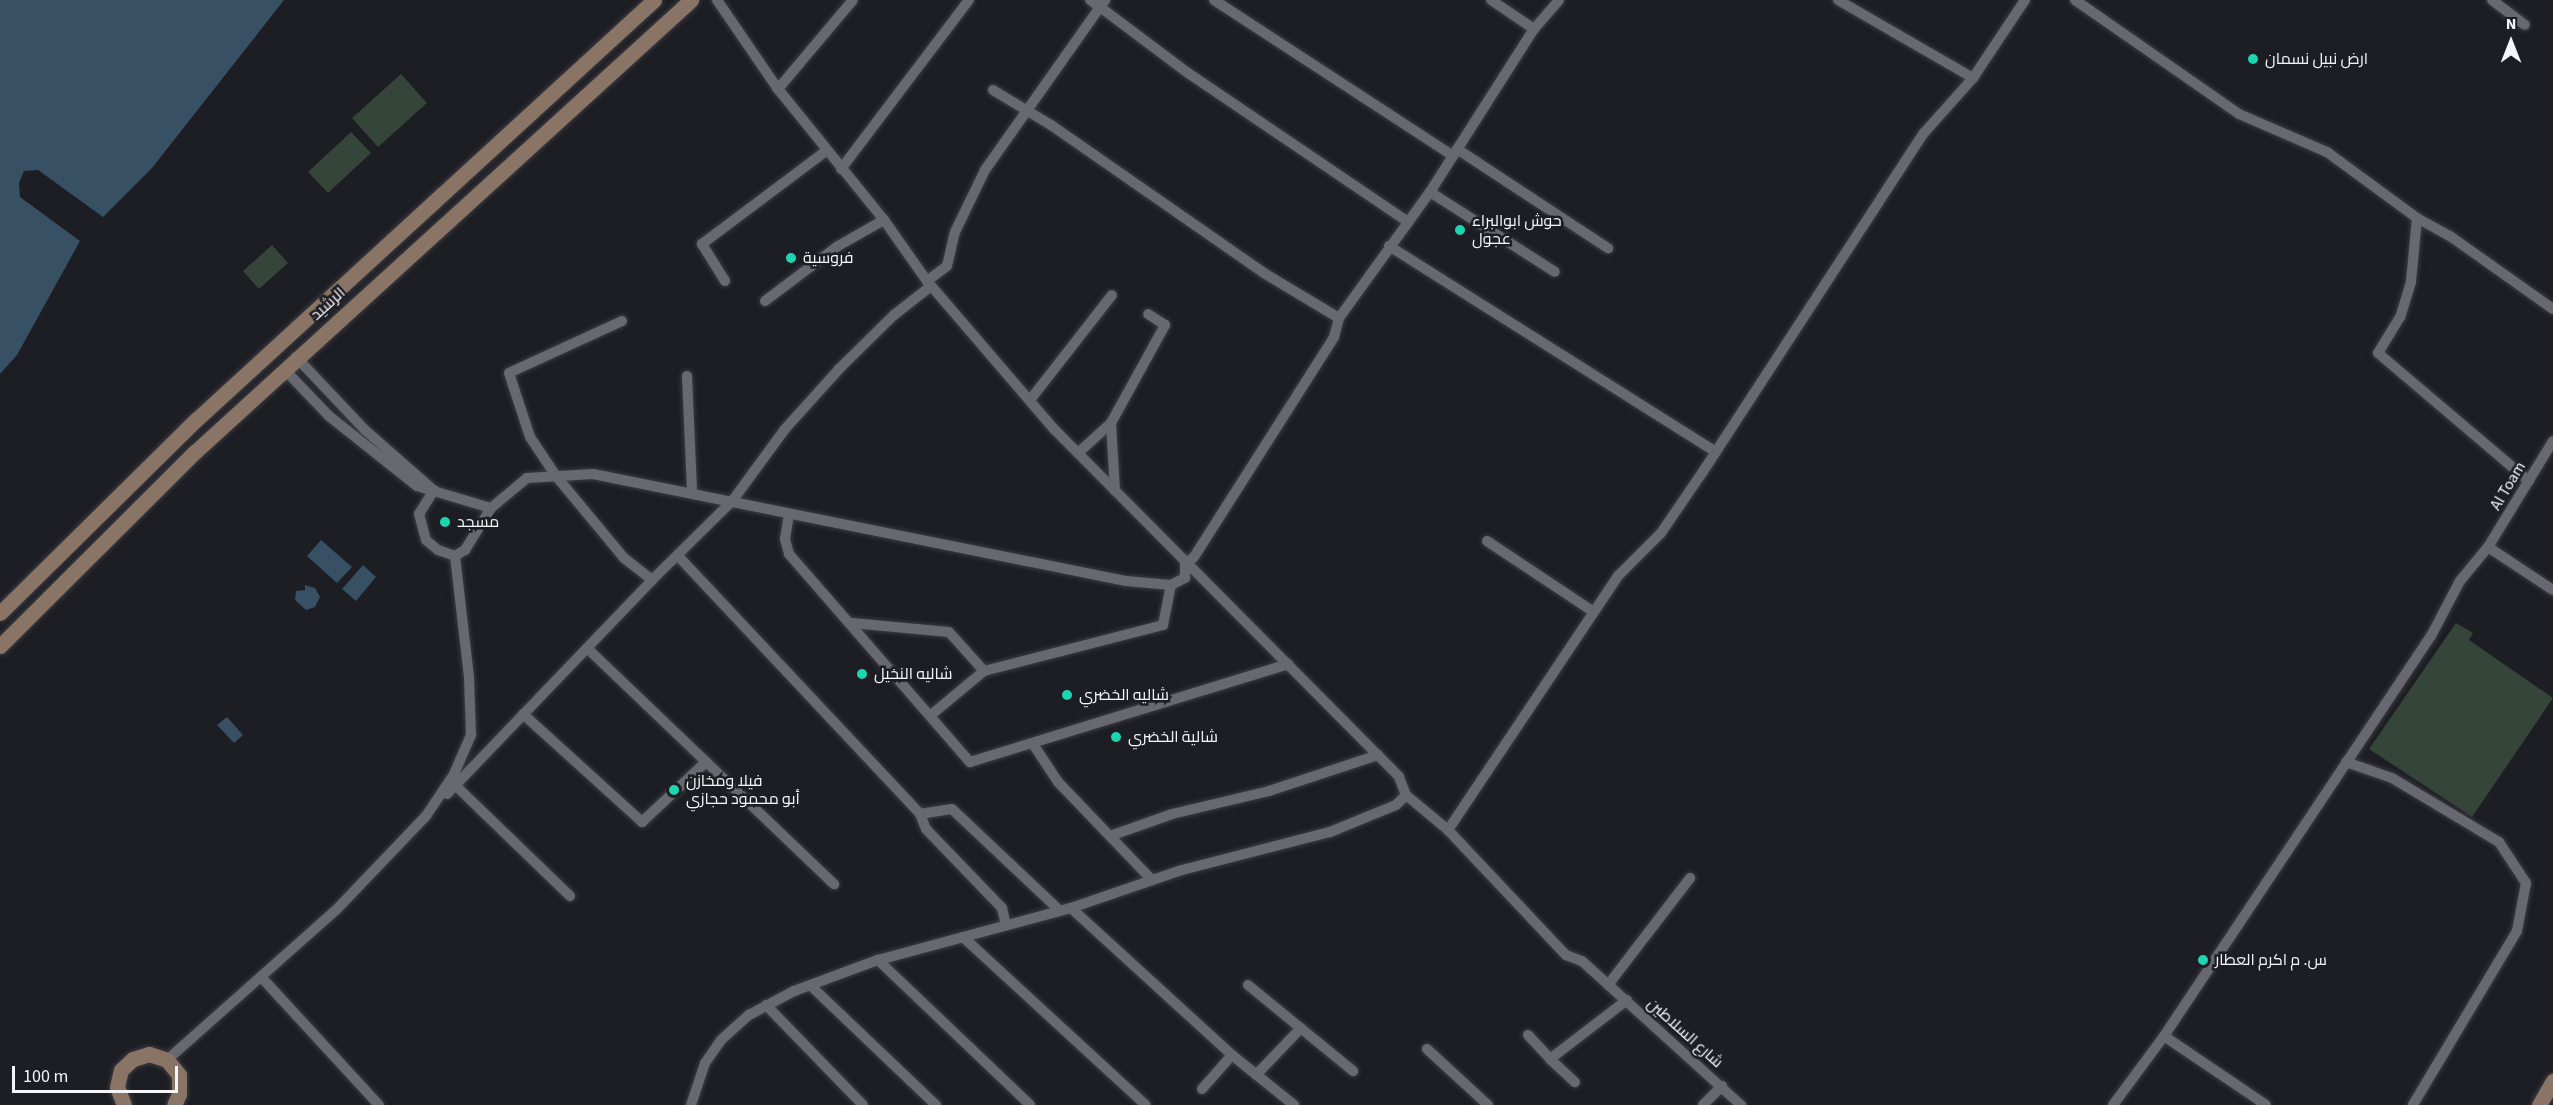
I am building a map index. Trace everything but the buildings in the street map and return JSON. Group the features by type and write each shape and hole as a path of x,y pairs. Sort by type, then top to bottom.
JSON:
{"main road":[{"name":"الرشيد","path":"0,613 197,419 654,0"},
{"name":"الرشيد","path":"0,646 296,357 691,0"},
{"path":"118,1101 121,1070 133,1059 149,1054 167,1060 178,1075 181,1102"},
{"path":"2539,1105 2553,1081"}],"street":[{"path":"691,1105 705,1063 721,1040 749,1015 766,1005 878,960 1065,909 1152,880 1330,832 1396,805 1406,795 1399,777 1185,564 1078,453 929,284 884,220 778,89 717,0"},
{"path":"778,89 853,0"},
{"path":"841,169 969,0"},
{"path":"1090,0 1102,3 1188,73 1408,222"},
{"path":"1214,0 1608,248"},
{"path":"1491,0 1534,29"},
{"path":"1185,564 1194,557 1334,337 1339,318 1430,192 1534,29 1559,0"},
{"path":"1838,0 1973,78"},
{"path":"1448,830 1619,575 1660,533 1924,133 1973,78 2025,0"},
{"path":"2075,0 2239,114 2327,152 2417,218 2450,236 2553,309"},
{"path":"2492,0 2525,25"},
{"path":"167,1060 263,978 337,909 651,580 679,557 734,500 785,429 839,369 947,266 955,231 985,170 1028,113 1102,3"},
{"path":"993,90 1264,273 1339,318"},
{"path":"725,281 702,244 826,151"},
{"path":"1430,192 1555,272"},
{"path":"2417,218 2411,282 2400,317 2378,353 2529,481"},
{"path":"765,301 838,246 884,220"},
{"path":"1389,246 1715,451"},
{"path":"1030,400 1112,296"},
{"path":"1078,453 1111,423 1165,325 1148,314"},
{"path":"622,321 509,373 530,437 556,476 624,558 651,580"},
{"path":"296,357 365,430 434,490"},
{"path":"284,369 329,416 417,486 491,508"},
{"path":"687,376 692,492"},
{"path":"1111,423 1115,491"},
{"name":"Al Toam","path":"2113,1105 2164,1036 2431,636 2460,581 2488,547 2553,441"},
{"path":"455,556 465,550 491,508 527,478 593,474 734,500 789,514 1126,581 1171,585 1185,578 1185,564"},
{"path":"434,490 419,514 426,540 438,550 455,556"},
{"path":"789,514 785,539 789,554 852,623 970,762 1288,664"},
{"path":"1487,541 1594,612"},
{"path":"2488,547 2553,590"},
{"path":"426,816 454,774 471,735 469,677 455,556"},
{"path":"679,557 920,814 926,829 1002,908 1006,925"},
{"path":"931,715 984,671 1163,625 1171,585"},
{"path":"852,623 949,632 984,671"},
{"path":"587,648 834,884"},
{"path":"523,714 642,822 706,762"},
{"path":"1033,744 1058,782 1152,880"},
{"path":"1110,836 1172,814 1269,791 1378,755"},
{"path":"2346,762 2392,778 2499,842 2526,883 2517,931 2413,1105"},
{"path":"455,785 570,896"},
{"name":"شارع السلاطين","path":"1406,795 1448,830 1566,955 1582,961 1742,1105"},
{"path":"920,814 952,809 1232,1055 1294,1105"},
{"path":"1608,985 1690,878"},
{"path":"963,937 1146,1105"},
{"path":"878,960 1030,1105"},
{"path":"263,978 379,1105"},
{"path":"1248,985 1353,1071"},
{"path":"811,986 936,1105"},
{"path":"1550,1059 1627,1000"},
{"path":"766,1005 863,1105"},
{"path":"1256,1075 1301,1028"},
{"path":"1528,1035 1575,1082"},
{"path":"2164,1036 2265,1105"},
{"path":"1427,1048 1488,1105"},
{"path":"1202,1089 1232,1055"},
{"path":"1703,1105 1722,1086"}],"green space":[{"path":"401,74 427,103 378,147 352,118"},
{"path":"351,132 371,153 328,193 308,172"},
{"path":"272,245 288,263 259,289 243,271"},
{"path":"2456,623 2473,633 2469,640 2553,698 2472,817 2369,749"}],"water":[{"path":"0,0 284,0 152,168 103,217 38,170 24,171 19,183 20,197 80,241 17,355 0,374"},
{"path":"321,540 352,567 337,583 307,556"},
{"path":"363,565 376,577 356,601 342,589"},
{"path":"305,585 315,588 320,597 315,607 306,610 295,600 296,591 305,590"},
{"path":"227,717 243,735 234,743 217,725"}],"place":[{"name":"ارض نبيل نسمان","path":"2253,59"},
{"name":"حوش ابوالبراء عجول","path":"1460,230"},
{"name":"فروسية","path":"791,258"},
{"name":"مسجد","path":"445,522"},
{"name":"شاليه النخيل","path":"862,674"},
{"name":"شاليه الخضري","path":"1067,695"},
{"name":"شالية الخضري","path":"1116,737"},
{"name":"فيلا ومخازن أبو محمود حجازي","path":"674,790"},
{"name":"س. م اكرم العطار","path":"2203,960"}]}
